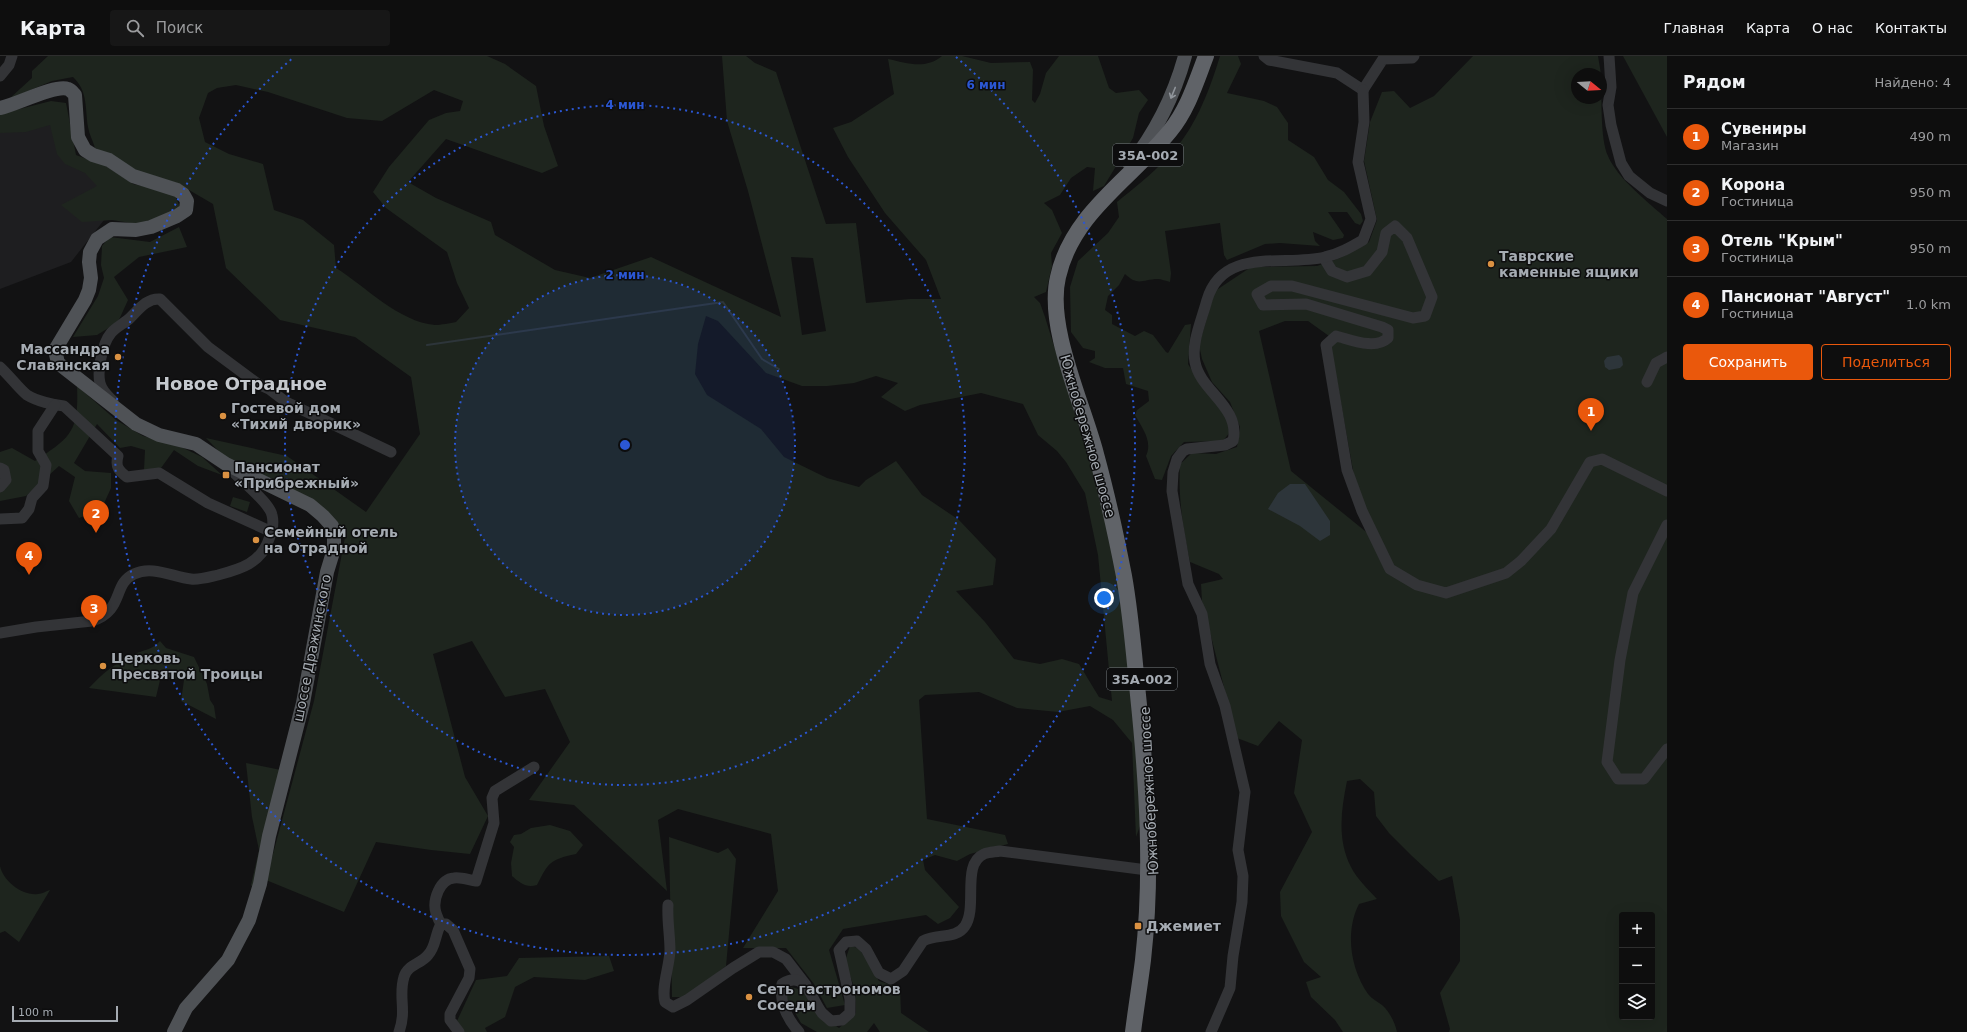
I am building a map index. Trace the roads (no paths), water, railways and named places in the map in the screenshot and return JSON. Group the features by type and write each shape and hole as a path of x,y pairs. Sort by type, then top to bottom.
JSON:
{"highway":[{"name":"Южнобережное шоссе","path":"1133,1032 1143,958 1147,873 1151,851 1136,673 1124,577 1096,452 1060,336 1055,306 1057,279 1071,242 1082,224 1107,195 1157,146 1172,128 1185,108 1206,56"},
{"name":"Южнобережное шоссе","path":"1139,1032 1149,959 1152,897 1152,791 1145,705 1128,566 1118,513 1066,334 1060,306 1061,292 1071,258 1086,231 1099,214 1139,175 1176,133 1190,111 1211,56"},
{"path":"1147,873 1150,894 1152,897"}],"main road":[{"path":"1107,195 1142,150 1162,118 1172,95 1185,56"},
{"name":"шоссе Дражинского","path":"0,108 12,106 58,88 68,89 75,95 78,137 85,150 93,155 108,160 133,176 177,190 183,194 187,201 186,210 170,219 144,229 112,229 97,238 90,252 89,270 91,278 89,290 85,300 55,350 58,363 136,424 159,436 196,444 226,464 310,505 332,526 334,549 327,572 303,703 269,836 260,884 249,920 228,960 186,1008 174,1032"}],"street":[{"path":"0,76 9,66 12,56"},
{"path":"1264,56 1269,60 1337,73 1363,90"},
{"path":"1211,1032 1230,988 1242,902 1243,876 1238,850 1245,792 1225,706 1210,664 1202,614 1188,584 1172,491 1173,472 1177,459 1187,449 1225,445 1233,440 1235,433 1233,422 1227,410 1198,372 1194,361 1195,345 1212,285 1218,278 1239,265 1275,260 1324,258 1344,251 1364,240 1371,219 1358,162 1364,122 1363,90 1383,59 1412,58 1414,56"},
{"path":"1609,56 1611,87 1608,105 1614,143 1621,163 1629,176 1650,193 1667,201"},
{"path":"1324,258 1332,271 1347,277 1367,271 1382,252 1386,232 1395,226 1407,238 1432,297 1425,316 1413,318 1292,286 1271,286 1257,294 1263,305 1306,304 1382,326 1388,330 1388,338 1382,344 1336,336 1326,345 1347,470 1362,511 1390,569 1417,585 1446,593 1506,573 1521,561 1551,529 1590,462 1602,459 1667,491"},
{"path":"136,424 106,394 101,385 99,375 101,355 111,333 123,325 148,301 160,299 208,347 258,384 286,402 391,452"},
{"path":"1647,382 1656,363 1667,357"},
{"path":"0,368 12,377 27,395 55,405 64,406 118,456 116,462 118,470 127,477 160,473 208,503 272,532"},
{"path":"0,519 22,518 29,509 32,498 43,486 46,465 38,451 38,431 55,405"},
{"path":"0,633 36,627 92,621 100,618 109,612 116,602 121,586 134,573 152,571 192,580 236,570 256,561 266,549 272,532 272,515 269,507 238,479 226,464"},
{"path":"0,468 4,470 6,480 0,487"},
{"path":"1667,525 1633,593 1620,660 1607,762 1618,779 1644,779 1667,749"},
{"path":"399,1032 403,1018 402,985 405,973 428,955 441,924 435,912 437,895 440,887 446,880 454,878 476,881 494,823 492,798 495,792 534,767"},
{"path":"668,904 670,950 668,971 662,993 665,1002 674,1007 759,952 772,952 786,959 806,985 822,1012 832,1021 842,1020 850,1013 850,999 839,950 846,942 857,941 866,949 879,973 891,979 903,971 923,941 928,938 954,934 965,927 970,916 972,867 983,854 1000,852 1147,873"},
{"path":"441,924 446,924 453,930 470,969 469,978 460,997 451,1009 450,1014 450,1020 459,1032"},
{"path":"799,1032 786,1012 780,995 782,984 788,980 798,980 806,985"}],"waterway":[{"path":"427,345 723,302 762,359 779,369"}],"place":[{"name":"Таврские каменные ящики","path":"1491,264"},
{"name":"Массандра Славянская","path":"118,357"},
{"name":"Гостевой дом «Тихий дворик»","path":"223,416"},
{"name":"Сувениры","path":"1591,431"},
{"name":"Пансионат «Прибрежный»","path":"226,475"},
{"name":"Корона","path":"96,533"},
{"name":"Семейный отель на Отрадной","path":"256,540"},
{"name":"Пансионат \"Август\"","path":"29,575"},
{"name":"Отель \"Крым\"","path":"94,628"},
{"name":"Церковь Пресвятой Троицы","path":"103,666"},
{"name":"Джемиет","path":"1138,926"},
{"name":"Сеть гастрономов Соседи","path":"749,997"}],"district":[{"name":"Новое Отрадное","path":"241,384"}]}
